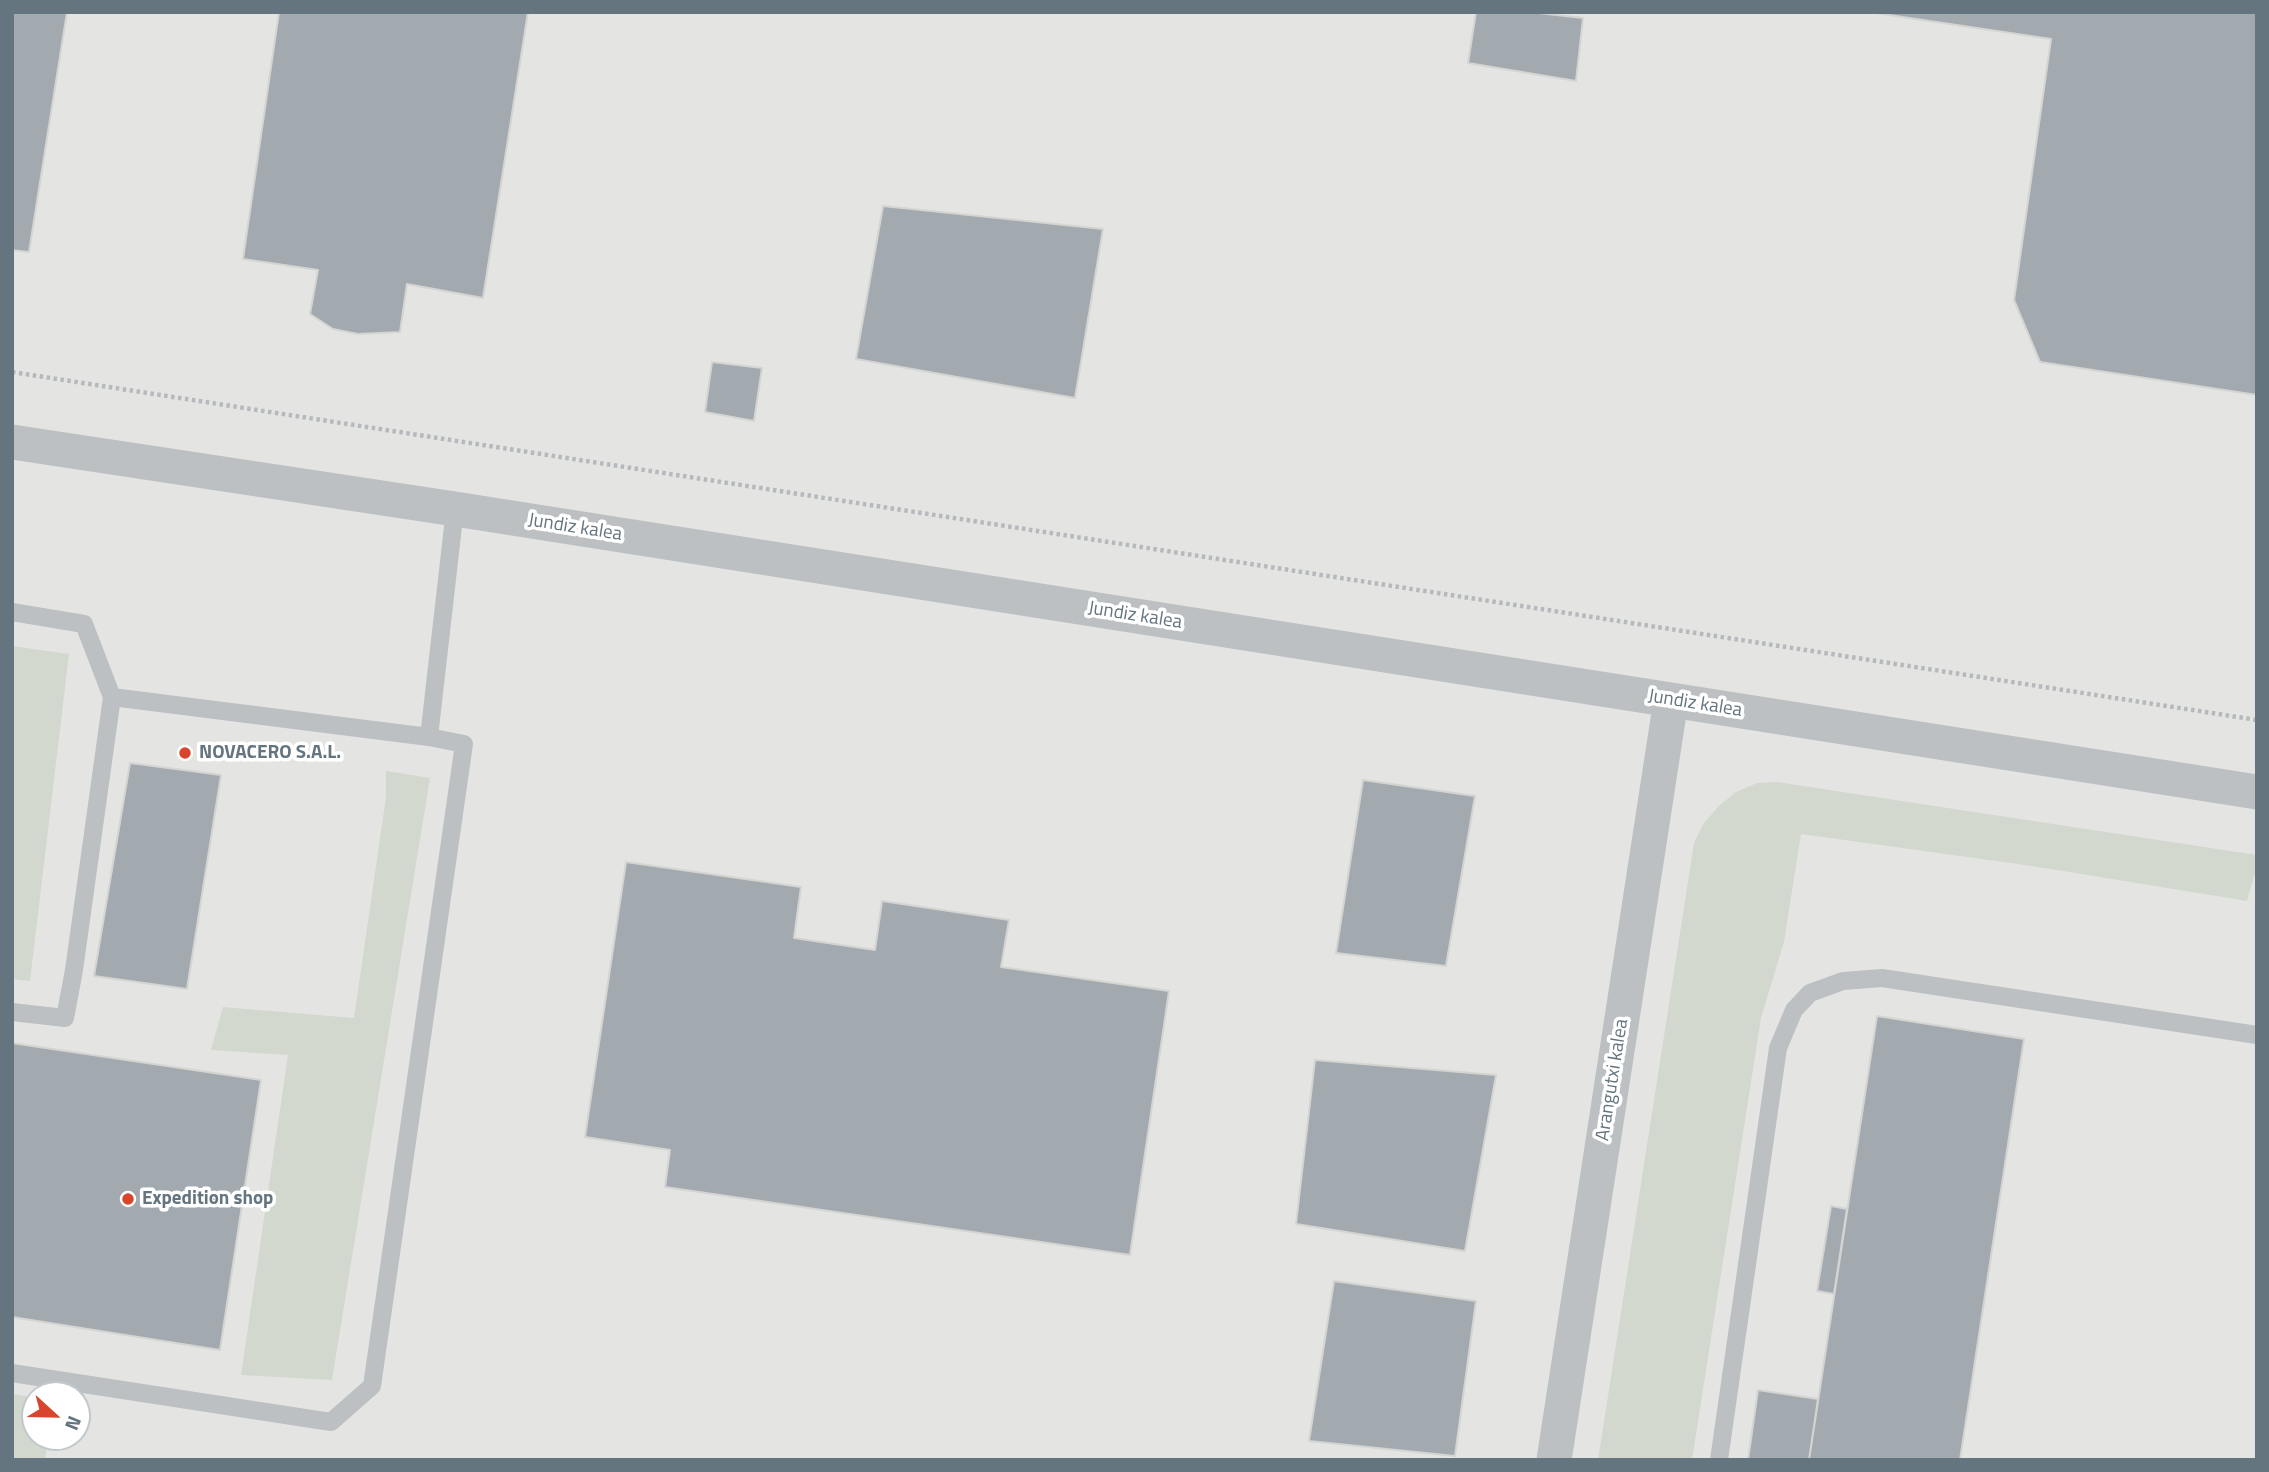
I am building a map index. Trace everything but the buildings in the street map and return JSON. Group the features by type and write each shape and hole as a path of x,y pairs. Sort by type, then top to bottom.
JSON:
{"street":[{"name":"Jundiz kalea","path":"12,442 2257,792"},
{"name":"Arangutxi kalea","path":"1554,1460 1671,700"}],"lane":[{"path":"429,737 455,509"},
{"path":"12,612 84,624 112,697 65,1018 12,1012"},
{"path":"12,1373 331,1422 372,1386 464,744 429,737 112,697"},
{"path":"1719,1460 1777,1048 1794,1010 1810,993 1843,981 1882,978 2257,1035"}],"path":[{"path":"12,373 2257,720"}],"shaded area":[{"path":"12,12 2257,12 2257,1460 12,1460"},
{"path":"12,646 69,654 30,981 12,979"},
{"path":"386,771 430,778 332,1380 241,1375 288,1055 211,1050 223,1007 354,1018 386,797"},
{"path":"1777,782 2257,855 2257,876 2254,876 2247,901 2032,866 1801,834 1784,942 1761,1018 1692,1460 1598,1460 1694,843 1703,824 1736,792 1757,783"},
{"path":"12,1394 21,1395 21,1451 46,1451 45,1460 12,1460"}],"place":[{"name":"NOVACERO S.A.L.","path":"185,753"},
{"name":"Expedition shop","path":"128,1199"}]}
